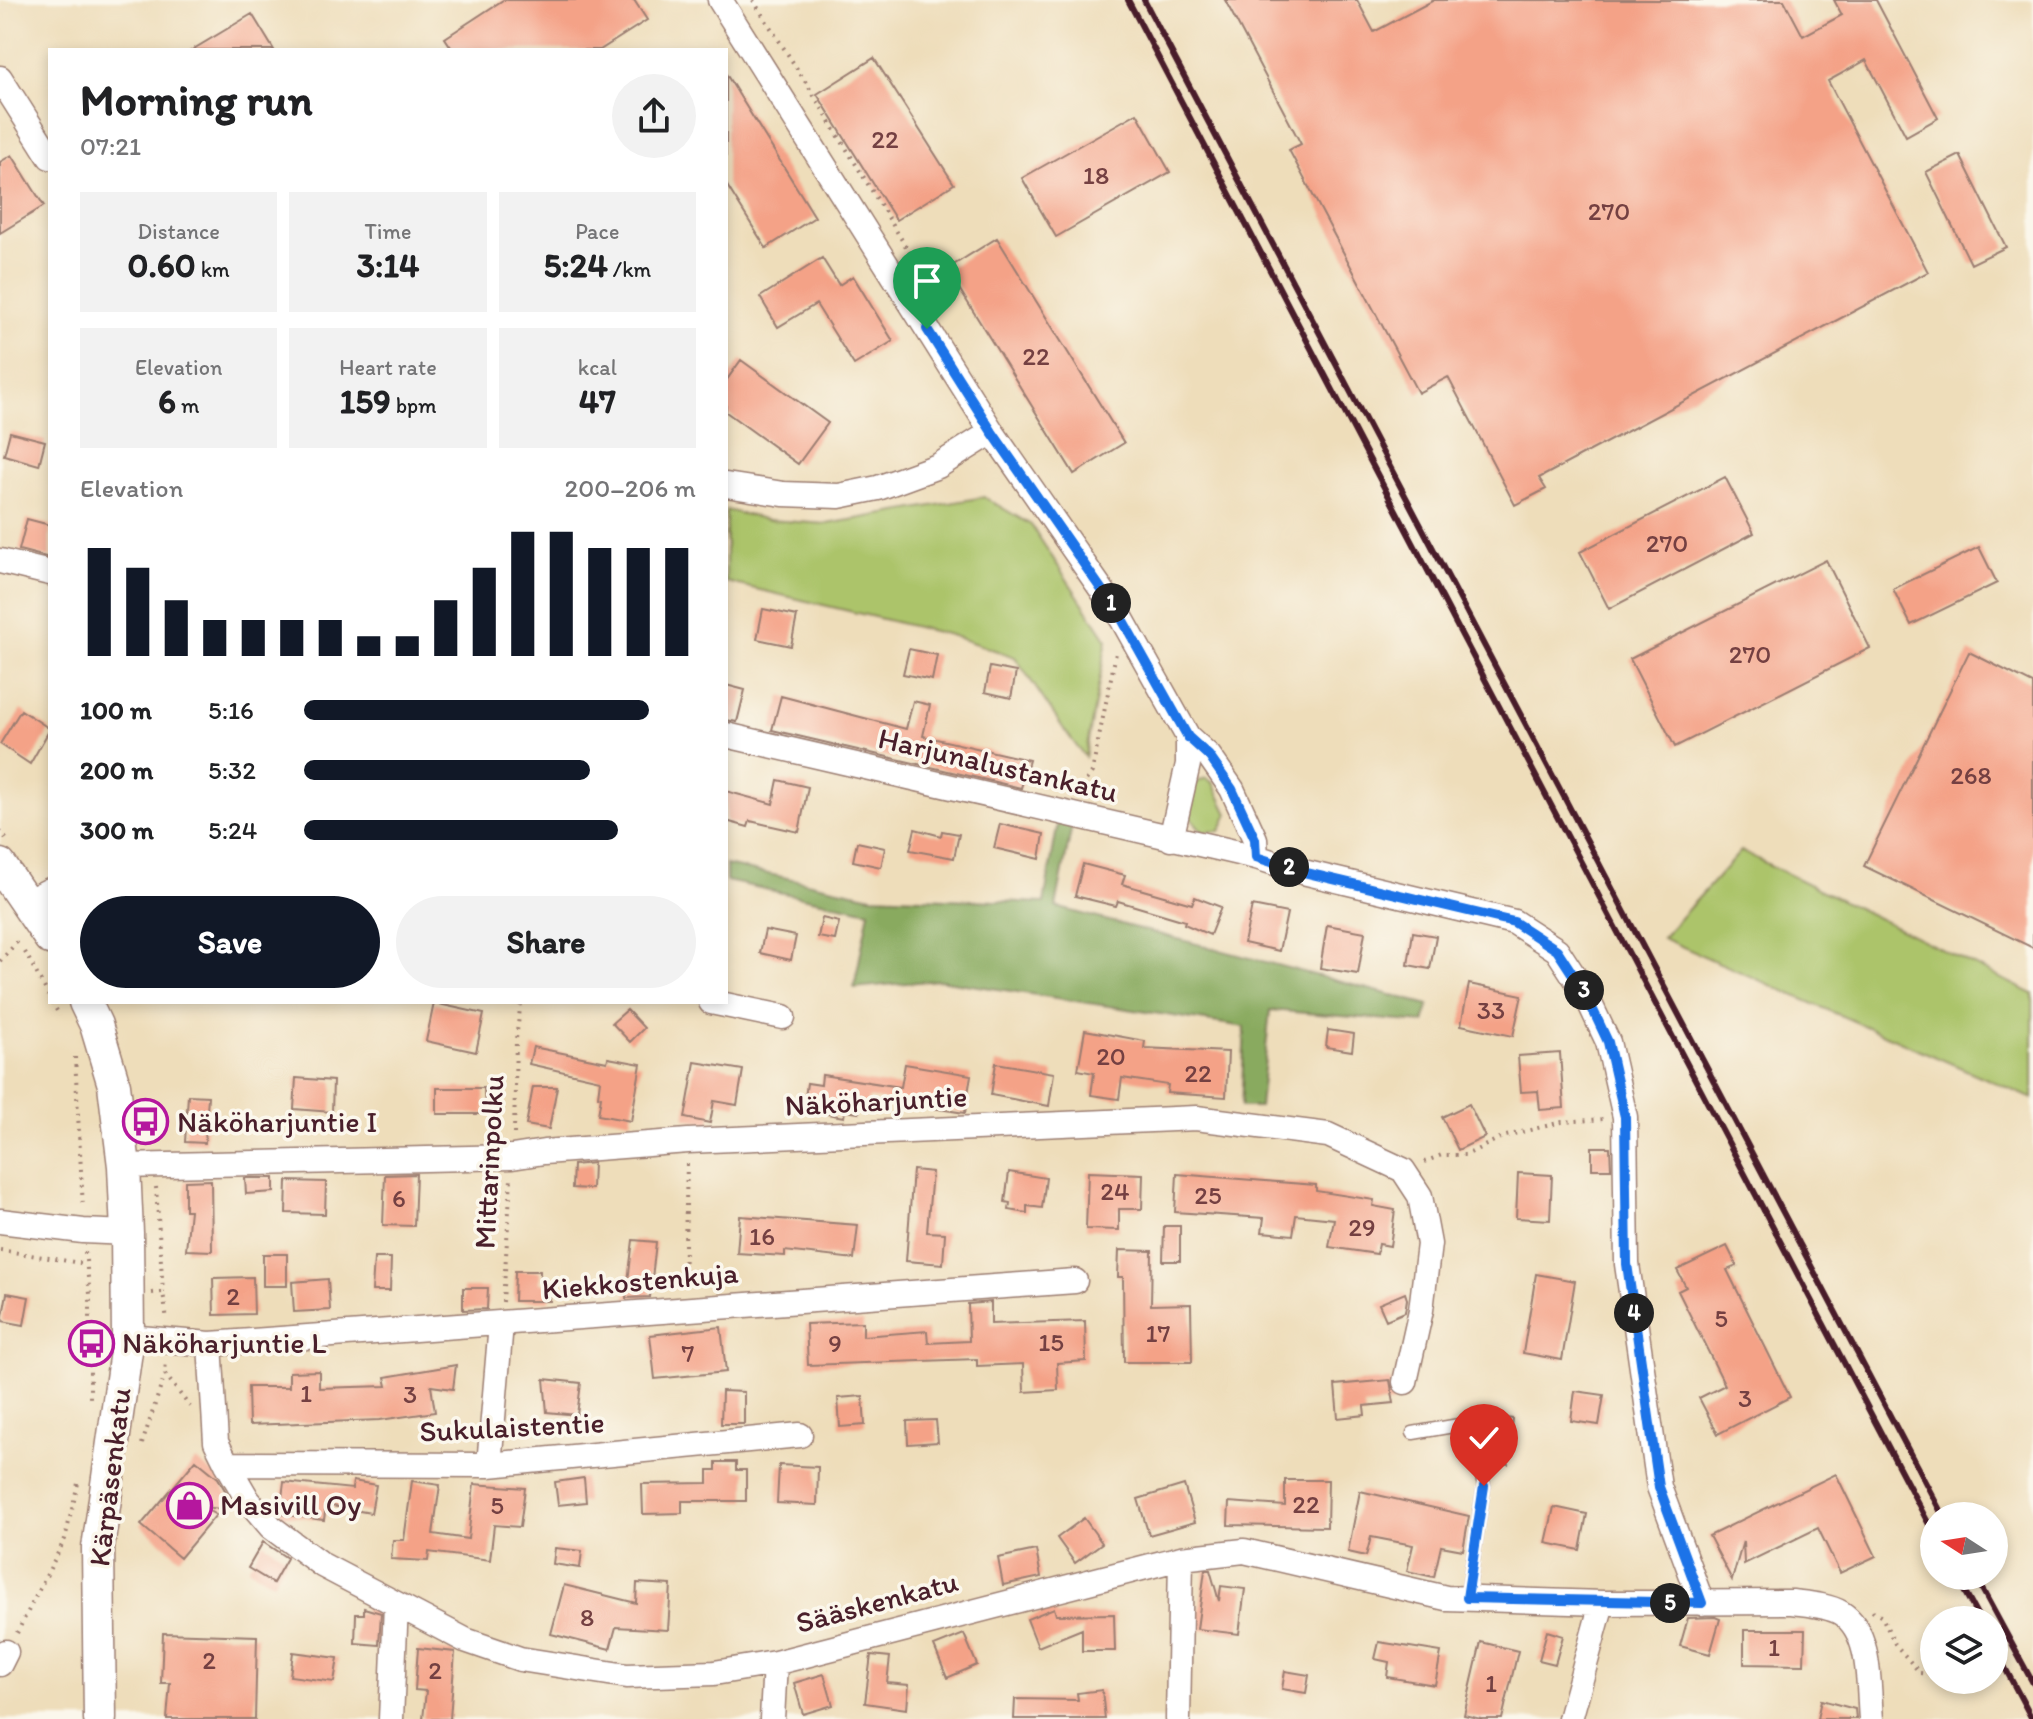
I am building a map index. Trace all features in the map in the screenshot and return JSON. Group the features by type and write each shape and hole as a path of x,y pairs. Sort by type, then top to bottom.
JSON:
{"street":[{"path":"720,0 992,432 1122,619 1188,737 1209,756 1232,789 1255,839 1256,857"},
{"path":"0,78 48,154"},
{"path":"728,485 783,494 839,496 878,488 938,466 992,432"},
{"path":"0,561 48,573"},
{"name":"Harjunalustankatu","path":"728,735 1064,811 1514,922 1557,950 1585,993 1608,1042 1625,1117 1627,1264 1659,1487 1702,1603"},
{"path":"1171,839 1188,764 1188,737"},
{"path":"0,865 38,896 34,939"},
{"path":"721,1004 783,1017"},
{"name":"Kärpäsenkatu","path":"72,1009 96,1025 114,1085 124,1166 127,1233 128,1337 98,1548 100,1719"},
{"name":"Näköharjuntie","path":"124,1166 512,1157 688,1141 1196,1118 1328,1135 1403,1170"},
{"path":"1403,1170 1420,1196 1429,1244 1421,1310 1405,1382"},
{"path":"0,1221 127,1233"},
{"name":"Kiekkostenkuja","path":"128,1337 210,1344 1075,1281"},
{"path":"489,1465 501,1324"},
{"path":"210,1344 216,1442 227,1464"},
{"name":"Sukulaistentie","path":"227,1464 489,1465 800,1435"},
{"name":"Sääskenkatu","path":"227,1464 248,1500 271,1527 322,1565 396,1605 465,1640 520,1659 627,1676 714,1673 775,1663 1181,1558 1244,1551 1446,1598 1602,1603 1792,1602 1840,1612"},
{"path":"1178,1719 1181,1558"},
{"path":"1570,1719 1602,1603"},
{"path":"391,1719 396,1605"},
{"path":"1840,1612 1856,1627 1863,1647 1871,1719"},
{"path":"772,1719 775,1663"}],"lane":[{"path":"1413,1433 1459,1425 1475,1446 1484,1486 1467,1598"}],"path":[{"path":"753,0 922,274"},
{"path":"1064,811 1092,772 1122,619"},
{"path":"0,961 34,939 48,989"},
{"name":"Mittarinpolku","path":"501,1324 517,1079 516,1039 521,1004"},
{"path":"75,1056 83,1231 90,1306 90,1412"},
{"path":"1403,1170 1442,1155 1466,1155 1502,1137 1562,1122 1625,1117"},
{"path":"684,1309 688,1141"},
{"path":"0,1250 86,1264"},
{"path":"3,1658 65,1539 81,1468"},
{"path":"1840,1612 1860,1605 1882,1617 1895,1644 1920,1673"}],"green space":[{"path":"984,497 1031,525 1107,640 1085,757 1015,657 950,635 728,582 728,510 769,520 827,524"},
{"path":"1206,778 1213,783 1228,814 1220,831 1203,832 1190,817 1193,790 1197,782"},
{"path":"1058,822 1072,825 1056,907 1429,1005 1424,1023 1270,1010 1260,1107 1241,1107 1245,1027 939,980 854,988 869,911 728,881 728,865 872,896 1044,903"},
{"path":"1741,851 2033,994 2033,1099 1662,938"}],"building":[{"path":"503,0 634,0 647,20 603,48 452,48 445,38"},
{"path":"1225,0 1357,0 1374,32 1434,0 1784,0 1803,36 1842,15 1834,0 1876,0 1938,118 1906,136 1866,60 1828,81 1928,272 1539,478 1546,489 1515,505 1448,377 1418,393 1289,150 1301,144"},
{"path":"252,14 273,48 195,48"},
{"path":"874,58 954,184 896,220 817,94"},
{"path":"728,77 815,217 766,248 728,187"},
{"path":"1137,113 1170,172 1056,237 1022,178"},
{"path":"12,155 44,206 0,233 0,162"},
{"path":"1960,155 2006,247 1971,264 1926,172"},
{"path":"997,238 1124,443 1074,474 947,269"},
{"path":"822,258 839,285 853,276 893,341 854,365 816,304 778,327 760,297"},
{"path":"741,360 828,423 798,464 728,413 728,378"},
{"path":"10,432 45,441 39,465 4,455"},
{"path":"1725,477 1754,533 1609,609 1580,552"},
{"path":"27,519 48,524 48,557 19,550"},
{"path":"1979,547 1997,583 1911,625 1893,589"},
{"path":"1826,560 1870,648 1675,747 1630,659"},
{"path":"763,609 797,616 791,646 757,639"},
{"path":"909,649 937,655 932,680 903,674"},
{"path":"1969,652 2033,684 2033,948 1864,866"},
{"path":"990,667 1016,672 1011,698 985,692"},
{"path":"728,686 745,690 737,722 728,720"},
{"path":"781,696 906,729 913,701 930,705 923,736 1029,760 1021,788 772,730"},
{"path":"21,710 48,728 30,764 0,744"},
{"path":"778,780 808,787 799,832 750,821 748,827 728,822 728,792 773,804"},
{"path":"1000,824 1044,834 1040,859 994,848"},
{"path":"915,829 941,836 942,831 959,834 954,858 910,850"},
{"path":"857,842 885,848 881,867 853,861"},
{"path":"1083,864 1125,875 1122,884 1192,904 1195,897 1221,907 1210,935 1184,924 1185,921 1118,901 1116,906 1075,896"},
{"path":"1252,906 1287,913 1279,951 1244,943"},
{"path":"822,918 839,922 835,940 818,937"},
{"path":"1327,925 1365,932 1358,974 1320,968"},
{"path":"765,930 796,936 791,960 760,953"},
{"path":"1413,932 1436,936 1430,969 1408,965"},
{"path":"1469,984 1522,995 1513,1036 1461,1025"},
{"path":"434,1004 484,1014 476,1052 426,1041"},
{"path":"627,1010 644,1028 630,1042 612,1023"},
{"path":"1085,1030 1145,1041 1144,1048 1228,1052 1226,1097 1167,1093 1168,1085 1122,1078 1119,1099 1091,1095 1094,1073 1078,1070"},
{"path":"1328,1030 1354,1034 1352,1051 1326,1047"},
{"path":"533,1047 607,1062 608,1058 641,1064 631,1121 598,1115 600,1080 529,1064"},
{"path":"1560,1053 1564,1108 1540,1110 1538,1091 1521,1092 1518,1056"},
{"path":"695,1062 743,1070 737,1105 714,1101 710,1123 685,1118"},
{"path":"996,1063 1054,1073 1049,1106 991,1095"},
{"path":"905,1064 971,1075 965,1113 868,1098 867,1105 860,1104 859,1113 845,1111 844,1117 827,1114 828,1108 804,1105 807,1083 821,1085 822,1075 901,1087"},
{"path":"296,1078 333,1081 332,1112 294,1109"},
{"path":"533,1087 557,1087 549,1129 526,1125"},
{"path":"437,1088 484,1088 485,1114 437,1114"},
{"path":"188,1095 208,1096 205,1143 185,1142"},
{"path":"1469,1104 1485,1137 1458,1150 1442,1117"},
{"path":"1592,1147 1610,1147 1611,1169 1592,1169"},
{"path":"593,1163 592,1189 572,1188 573,1165"},
{"path":"913,1170 932,1172 927,1232 945,1233 943,1264 906,1261"},
{"path":"1009,1172 1046,1178 1042,1208 1027,1206 1027,1213 1009,1210 1010,1203 1005,1202"},
{"path":"1088,1172 1143,1174 1142,1209 1119,1209 1119,1230 1086,1229"},
{"path":"1518,1173 1552,1175 1550,1220 1516,1218"},
{"path":"416,1174 414,1226 383,1225 385,1175"},
{"path":"1177,1174 1316,1185 1316,1191 1374,1200 1373,1206 1395,1210 1390,1246 1379,1244 1377,1254 1329,1247 1334,1219 1296,1215 1293,1235 1262,1232 1264,1218 1175,1212"},
{"path":"245,1178 274,1178 274,1192 246,1194"},
{"path":"211,1180 212,1251 186,1250 190,1210 185,1210 185,1181"},
{"path":"287,1181 326,1182 325,1214 286,1213"},
{"path":"740,1216 858,1225 854,1259 785,1251 785,1256 737,1253"},
{"path":"1164,1226 1180,1226 1180,1261 1163,1261"},
{"path":"633,1240 656,1242 650,1297 626,1298"},
{"path":"1727,1246 1737,1266 1727,1270 1790,1397 1718,1434 1699,1398 1725,1385 1678,1291 1686,1287 1677,1270"},
{"path":"1119,1250 1152,1251 1151,1305 1191,1304 1192,1362 1124,1362 1123,1277 1118,1277"},
{"path":"263,1254 287,1254 287,1286 263,1286"},
{"path":"374,1258 391,1258 390,1291 372,1291"},
{"path":"515,1271 540,1271 540,1283 550,1283 550,1301 514,1301"},
{"path":"1536,1274 1575,1281 1562,1360 1523,1353"},
{"path":"253,1277 254,1314 214,1315 213,1278"},
{"path":"328,1279 330,1310 294,1312 292,1282"},
{"path":"463,1288 488,1288 487,1309 463,1310"},
{"path":"7,1293 29,1297 24,1325 2,1321"},
{"path":"1405,1293 1405,1312 1386,1320 1379,1304"},
{"path":"991,1302 991,1324 1085,1321 1086,1361 1057,1363 1058,1390 1024,1392 1023,1364 977,1366 977,1359 808,1365 806,1324 863,1322 863,1336 927,1331 928,1343 969,1341 968,1304"},
{"path":"721,1327 726,1372 655,1379 650,1335"},
{"path":"456,1365 453,1389 431,1386 435,1412 380,1420 249,1425 248,1387 289,1387 289,1372 319,1371 319,1388 387,1386 385,1377"},
{"path":"544,1379 581,1383 577,1415 547,1412"},
{"path":"1390,1380 1394,1403 1364,1406 1365,1415 1338,1418 1335,1385"},
{"path":"722,1391 744,1392 744,1424 721,1424"},
{"path":"1575,1391 1604,1395 1599,1425 1571,1421"},
{"path":"863,1396 865,1425 840,1427 838,1398"},
{"path":"1496,1417 1513,1419 1508,1464 1491,1462"},
{"path":"936,1420 938,1442 908,1444 907,1421"},
{"path":"196,1460 218,1478 230,1499 222,1509 202,1507 216,1515 180,1558 141,1525"},
{"path":"716,1462 736,1462 736,1470 746,1470 746,1501 682,1501 682,1513 643,1514 642,1484 708,1483 708,1470 716,1470"},
{"path":"779,1465 818,1467 817,1505 777,1503"},
{"path":"1836,1474 1876,1556 1840,1573 1818,1528 1744,1564 1743,1541 1732,1580 1709,1536"},
{"path":"584,1478 586,1502 558,1505 555,1482"},
{"path":"1285,1480 1328,1480 1327,1527 1228,1525 1229,1502 1285,1506"},
{"path":"353,1481 376,1485 371,1513 326,1505 324,1520 280,1514 284,1482 352,1489"},
{"path":"412,1481 440,1485 433,1534 468,1539 474,1484 525,1488 520,1527 494,1525 490,1560 429,1552 428,1561 391,1559 393,1540 404,1540"},
{"path":"1184,1485 1195,1522 1149,1535 1138,1499"},
{"path":"1360,1491 1469,1516 1463,1550 1441,1546 1434,1577 1407,1571 1413,1545 1371,1537 1366,1556 1348,1552"},
{"path":"1554,1507 1587,1514 1580,1550 1546,1543"},
{"path":"1084,1518 1102,1543 1075,1563 1057,1538"},
{"path":"263,1542 287,1558 273,1583 248,1568"},
{"path":"555,1548 582,1551 580,1568 553,1564"},
{"path":"1036,1550 1041,1577 1003,1585 998,1558"},
{"path":"1205,1570 1210,1570 1219,1601 1221,1586 1245,1589 1239,1634 1197,1629"},
{"path":"637,1583 671,1585 668,1630 616,1627 610,1649 551,1634 564,1585 636,1603"},
{"path":"364,1608 381,1613 379,1645 355,1643 356,1614 364,1614"},
{"path":"1054,1608 1056,1615 1114,1614 1115,1651 1082,1651 1082,1629 1038,1647 1027,1619"},
{"path":"1688,1618 1720,1619 1710,1654 1680,1646"},
{"path":"1744,1630 1805,1630 1804,1665 1744,1664"},
{"path":"1547,1631 1563,1636 1555,1664 1539,1660"},
{"path":"163,1633 257,1636 255,1719 167,1719 170,1683 161,1683"},
{"path":"964,1634 977,1665 947,1678 934,1646"},
{"path":"1379,1642 1441,1652 1435,1685 1387,1677 1389,1662 1375,1659"},
{"path":"1481,1642 1518,1651 1502,1719 1464,1715"},
{"path":"418,1648 455,1652 450,1719 423,1719 426,1691 415,1690"},
{"path":"293,1652 338,1658 334,1682 290,1676"},
{"path":"871,1655 890,1657 887,1683 909,1685 907,1709 865,1703"},
{"path":"1285,1671 1309,1675 1306,1693 1282,1689"},
{"path":"824,1674 833,1705 803,1714 794,1683"},
{"path":"1102,1690 1105,1719 1014,1719 1015,1699 1078,1700 1077,1693"},
{"path":"1821,1700 1855,1709 1856,1719 1817,1719"}],"railway":[{"path":"1128,0 1920,1507"},
{"path":"1144,0 1936,1502"},
{"path":"1964,1590 1972,1606"},
{"path":"1983,1590 2033,1683"},
{"path":"2008,1674 2032,1719"}],"place":[{"name":"Näköharjuntie I","path":"146,1122"},
{"name":"Näköharjuntie L","path":"91,1343"},
{"name":"Masivill Oy","path":"189,1505"}],"route":[{"path":"927,329 992,432 1122,619 1188,737 1209,756 1232,789 1255,839 1256,857 1303,872 1514,922 1557,950 1585,993 1608,1042 1625,1117 1627,1264 1659,1487 1702,1603 1467,1598 1484,1486"}]}
